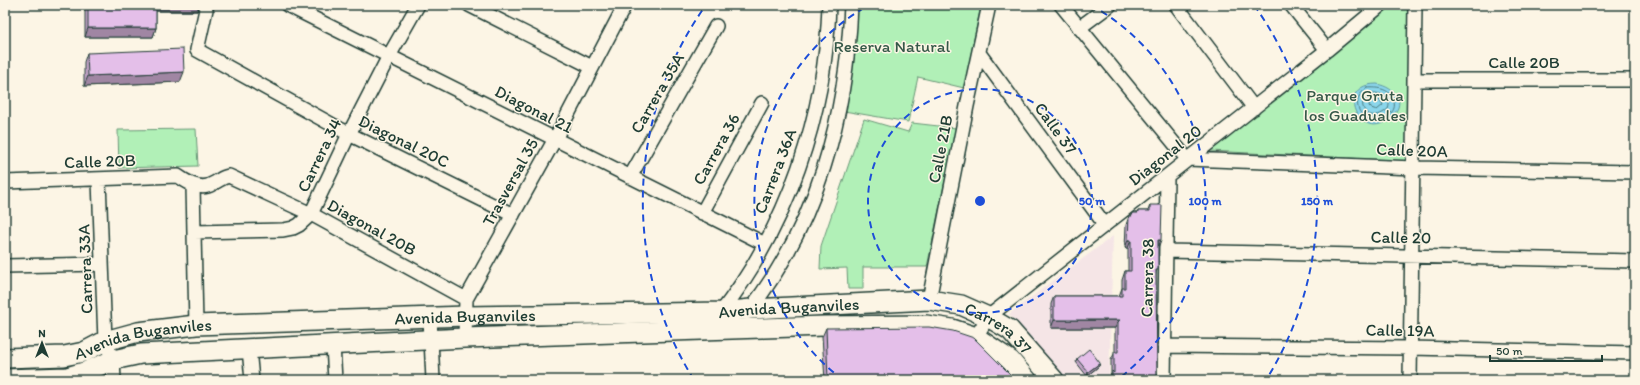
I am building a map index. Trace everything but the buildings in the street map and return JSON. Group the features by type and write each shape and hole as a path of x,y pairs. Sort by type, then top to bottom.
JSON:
{"main road":[{"name":"Avenida Buganviles","path":"5,358 64,356 84,352 105,340 138,332 196,325 430,318 466,308 722,312 751,309 929,300"},
{"name":"Carrera 37","path":"929,300 961,305 988,317 1010,330 1054,380"},
{"name":"Avenida Buganviles","path":"5,379 67,377 87,371 113,360 141,354 249,350 465,338 824,326 926,325"},
{"name":"Carrera 37","path":"926,325 952,329 976,337 1010,360 1027,380"}],"street":[{"name":"Diagonal 20C","path":"207,5 197,50 348,134 513,215"},
{"name":"Diagonal 21","path":"287,5 765,244"},
{"name":"Carrera 34","path":"194,232 283,230 293,228 310,214 348,134 418,5"},
{"path":"469,5 592,67"},
{"name":"Trasversal 35","path":"465,338 466,308 513,215 555,139 625,5"},
{"name":"Carrera 36A","path":"707,331 745,279 765,244 790,190 810,134 822,76 829,5"},
{"path":"734,330 751,309 775,273 796,235 814,196 828,155 839,113 846,70 851,5"},
{"name":"Calle 21B","path":"929,300 989,5"},
{"path":"1061,5 1187,159"},
{"path":"1079,28 1110,5"},
{"path":"1176,5 1254,108"},
{"path":"1291,5 1327,50"},
{"name":"Diagonal 20","path":"976,337 988,317 1167,177 1187,159 1254,108 1381,5"},
{"path":"1410,380 1415,5"},
{"name":"Carrera 35A","path":"630,177 716,26"},
{"name":"Calle 37","path":"979,53 1105,225"},
{"name":"Calle 20B","path":"1414,80 1635,80"},
{"name":"Carrera 36","path":"702,213 762,103"},
{"name":"Calle 20A","path":"1187,159 1414,168 1635,172"},
{"name":"Calle 20B","path":"5,182 99,180 178,176 194,186"},
{"name":"Diagonal 20B","path":"194,186 204,187 211,185 222,177 230,176 310,214 466,308"},
{"name":"Carrera 38","path":"1164,380 1167,177"},
{"name":"Carrera 33A","path":"99,180 105,340 113,360 114,380"},
{"path":"194,186 196,325"},
{"name":"Calle 20","path":"1166,251 1412,255 1635,261"},
{"path":"5,266 102,264"},
{"path":"430,318 433,380"},
{"path":"333,345 335,380"},
{"name":"Calle 19A","path":"1164,346 1410,348 1635,353"},
{"path":"249,350 252,380"}],"shaded area":[{"path":"1113,236 1109,380 1066,380 1009,314"}],"green space":[{"name":"Reserva Natural","path":"854,5 981,5 964,88 918,77 908,122 844,111"},
{"name":"Parque Gruta los Guaduales","path":"1390,5 1410,5 1409,161 1210,151 1251,117 1316,68"},
{"path":"864,119 908,132 912,123 956,128 927,267 863,267 863,289 848,289 847,268 820,269 821,246"},
{"path":"196,129 198,166 119,168 118,130"}],"water":[{"path":"1377,84 1390,89 1394,93 1399,102 1398,107 1390,118 1379,124 1369,124 1361,119 1355,111 1353,102 1356,93 1363,87"}]}
